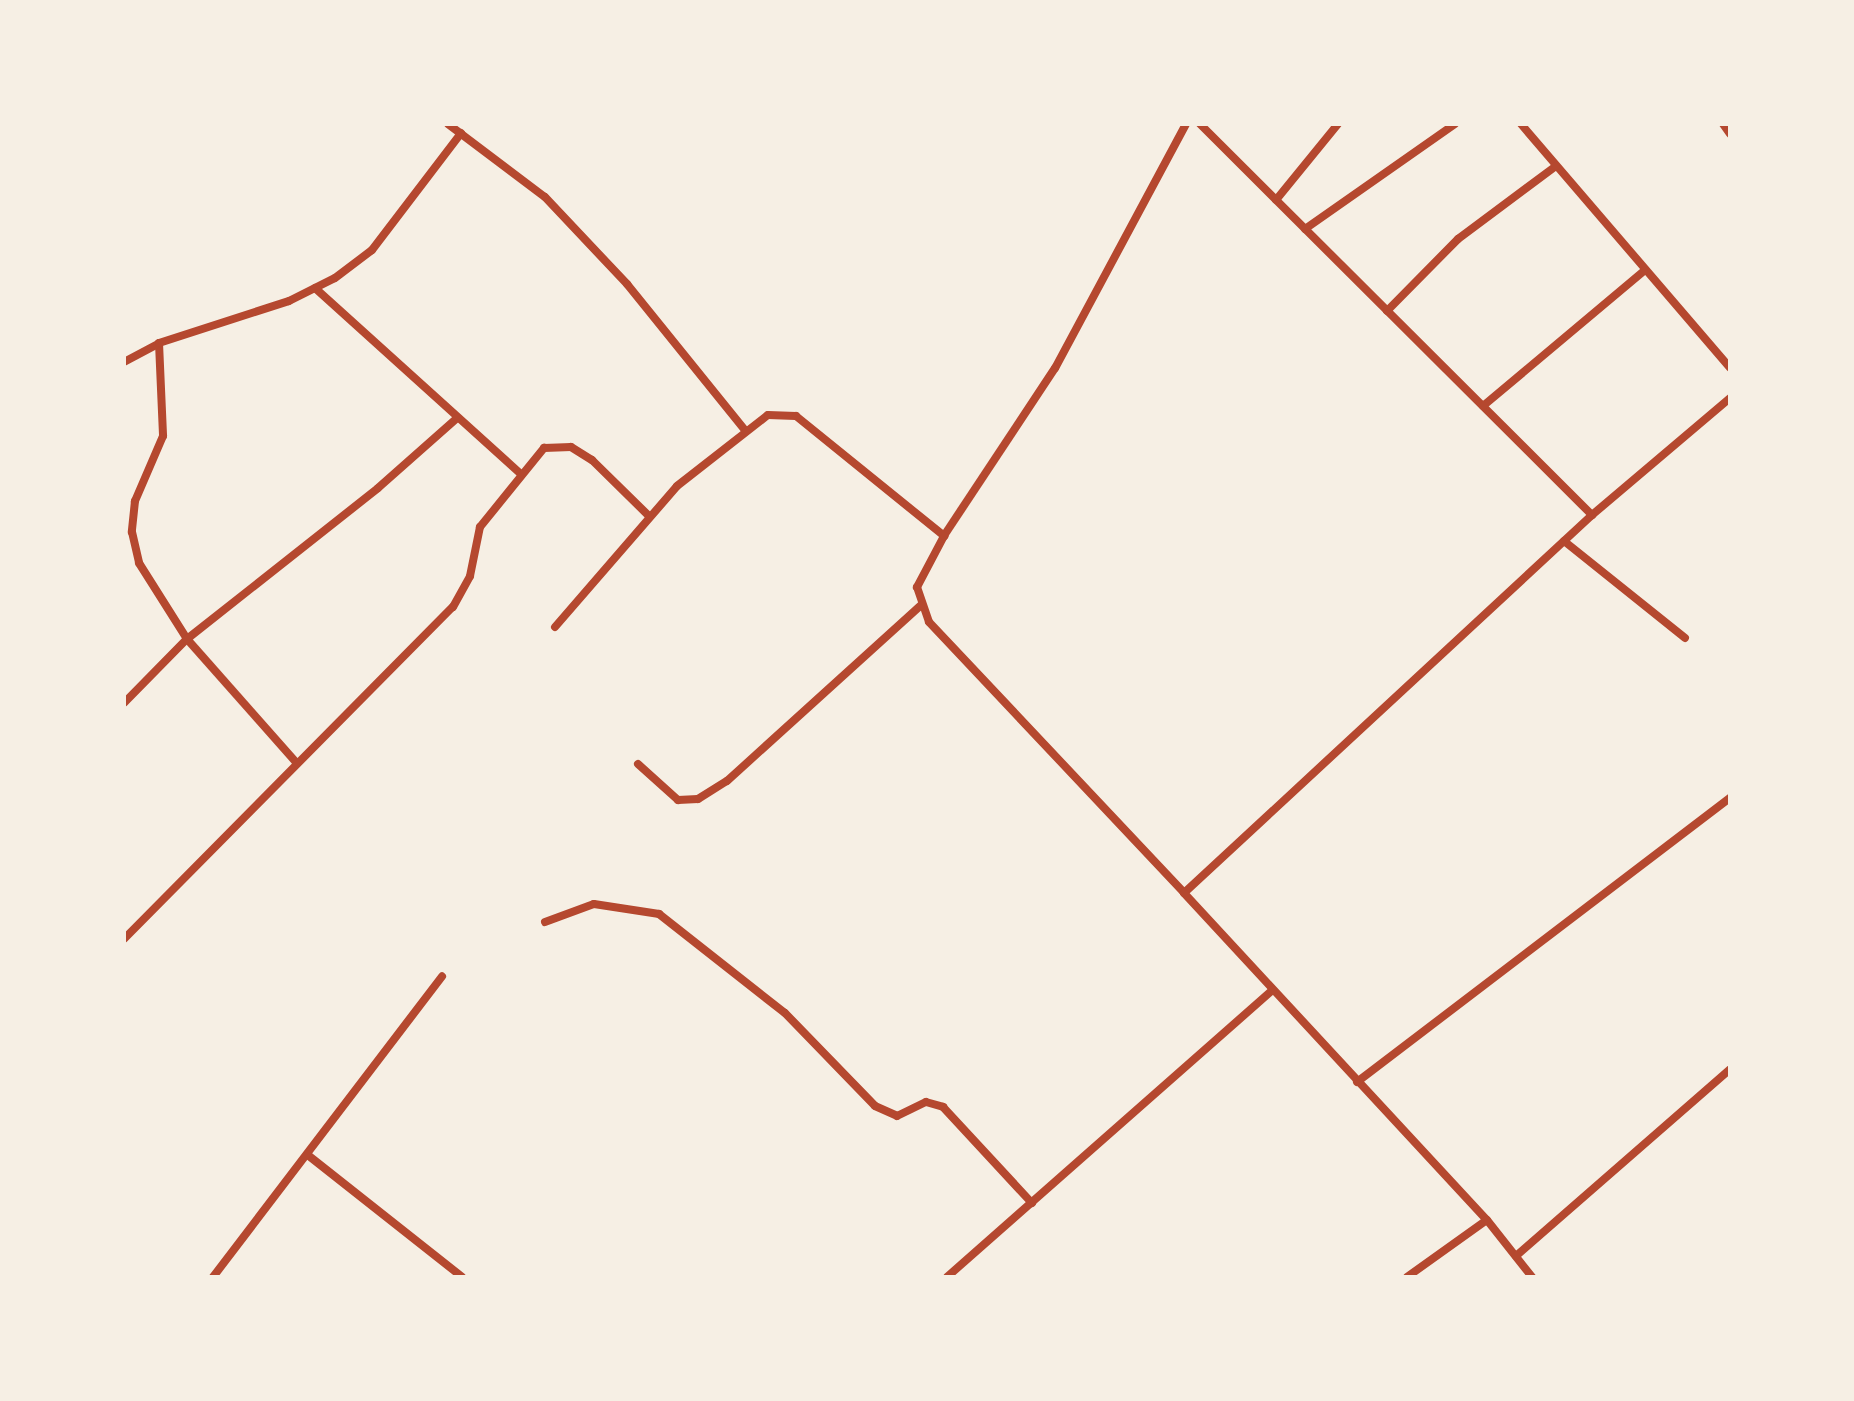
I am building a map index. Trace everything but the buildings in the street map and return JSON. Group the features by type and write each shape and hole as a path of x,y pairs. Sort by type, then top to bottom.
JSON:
{"street":[{"path":"448,124 545,197 627,284 745,430"},
{"path":"1186,124 1141,200 1055,368 944,536 917,587 920,606 949,645 1487,1220 1532,1277"},
{"path":"1200,124 1592,515"},
{"path":"1276,200 1338,124"},
{"path":"1305,229 1455,124"},
{"path":"1521,124 1730,368"},
{"path":"1723,124 1730,134"},
{"path":"124,362 159,343 315,288 372,250 461,133"},
{"path":"1387,311 1458,239 1556,166"},
{"path":"1483,406 1644,271"},
{"path":"315,288 521,474"},
{"path":"159,343 163,436 135,501 132,532 139,563 187,639 296,762"},
{"path":"1184,893 1592,515 1730,398"},
{"path":"555,627 649,516 745,430 768,415 796,416 944,536"},
{"path":"124,703 187,639 378,488 457,418"},
{"path":"124,939 296,762 453,607 470,576 480,527 544,448 571,447 649,516"},
{"path":"1564,541 1685,638"},
{"path":"638,764 678,800 698,799 727,781 920,606"},
{"path":"1357,1082 1730,798"},
{"path":"545,922 594,904 659,914 785,1013 875,1106 897,1116 926,1102 943,1107 1032,1203"},
{"path":"213,1277 309,1156 442,976"},
{"path":"947,1277 1272,990"},
{"path":"1516,1256 1730,1069"},
{"path":"309,1156 462,1277"},
{"path":"1407,1277 1487,1220"}]}
